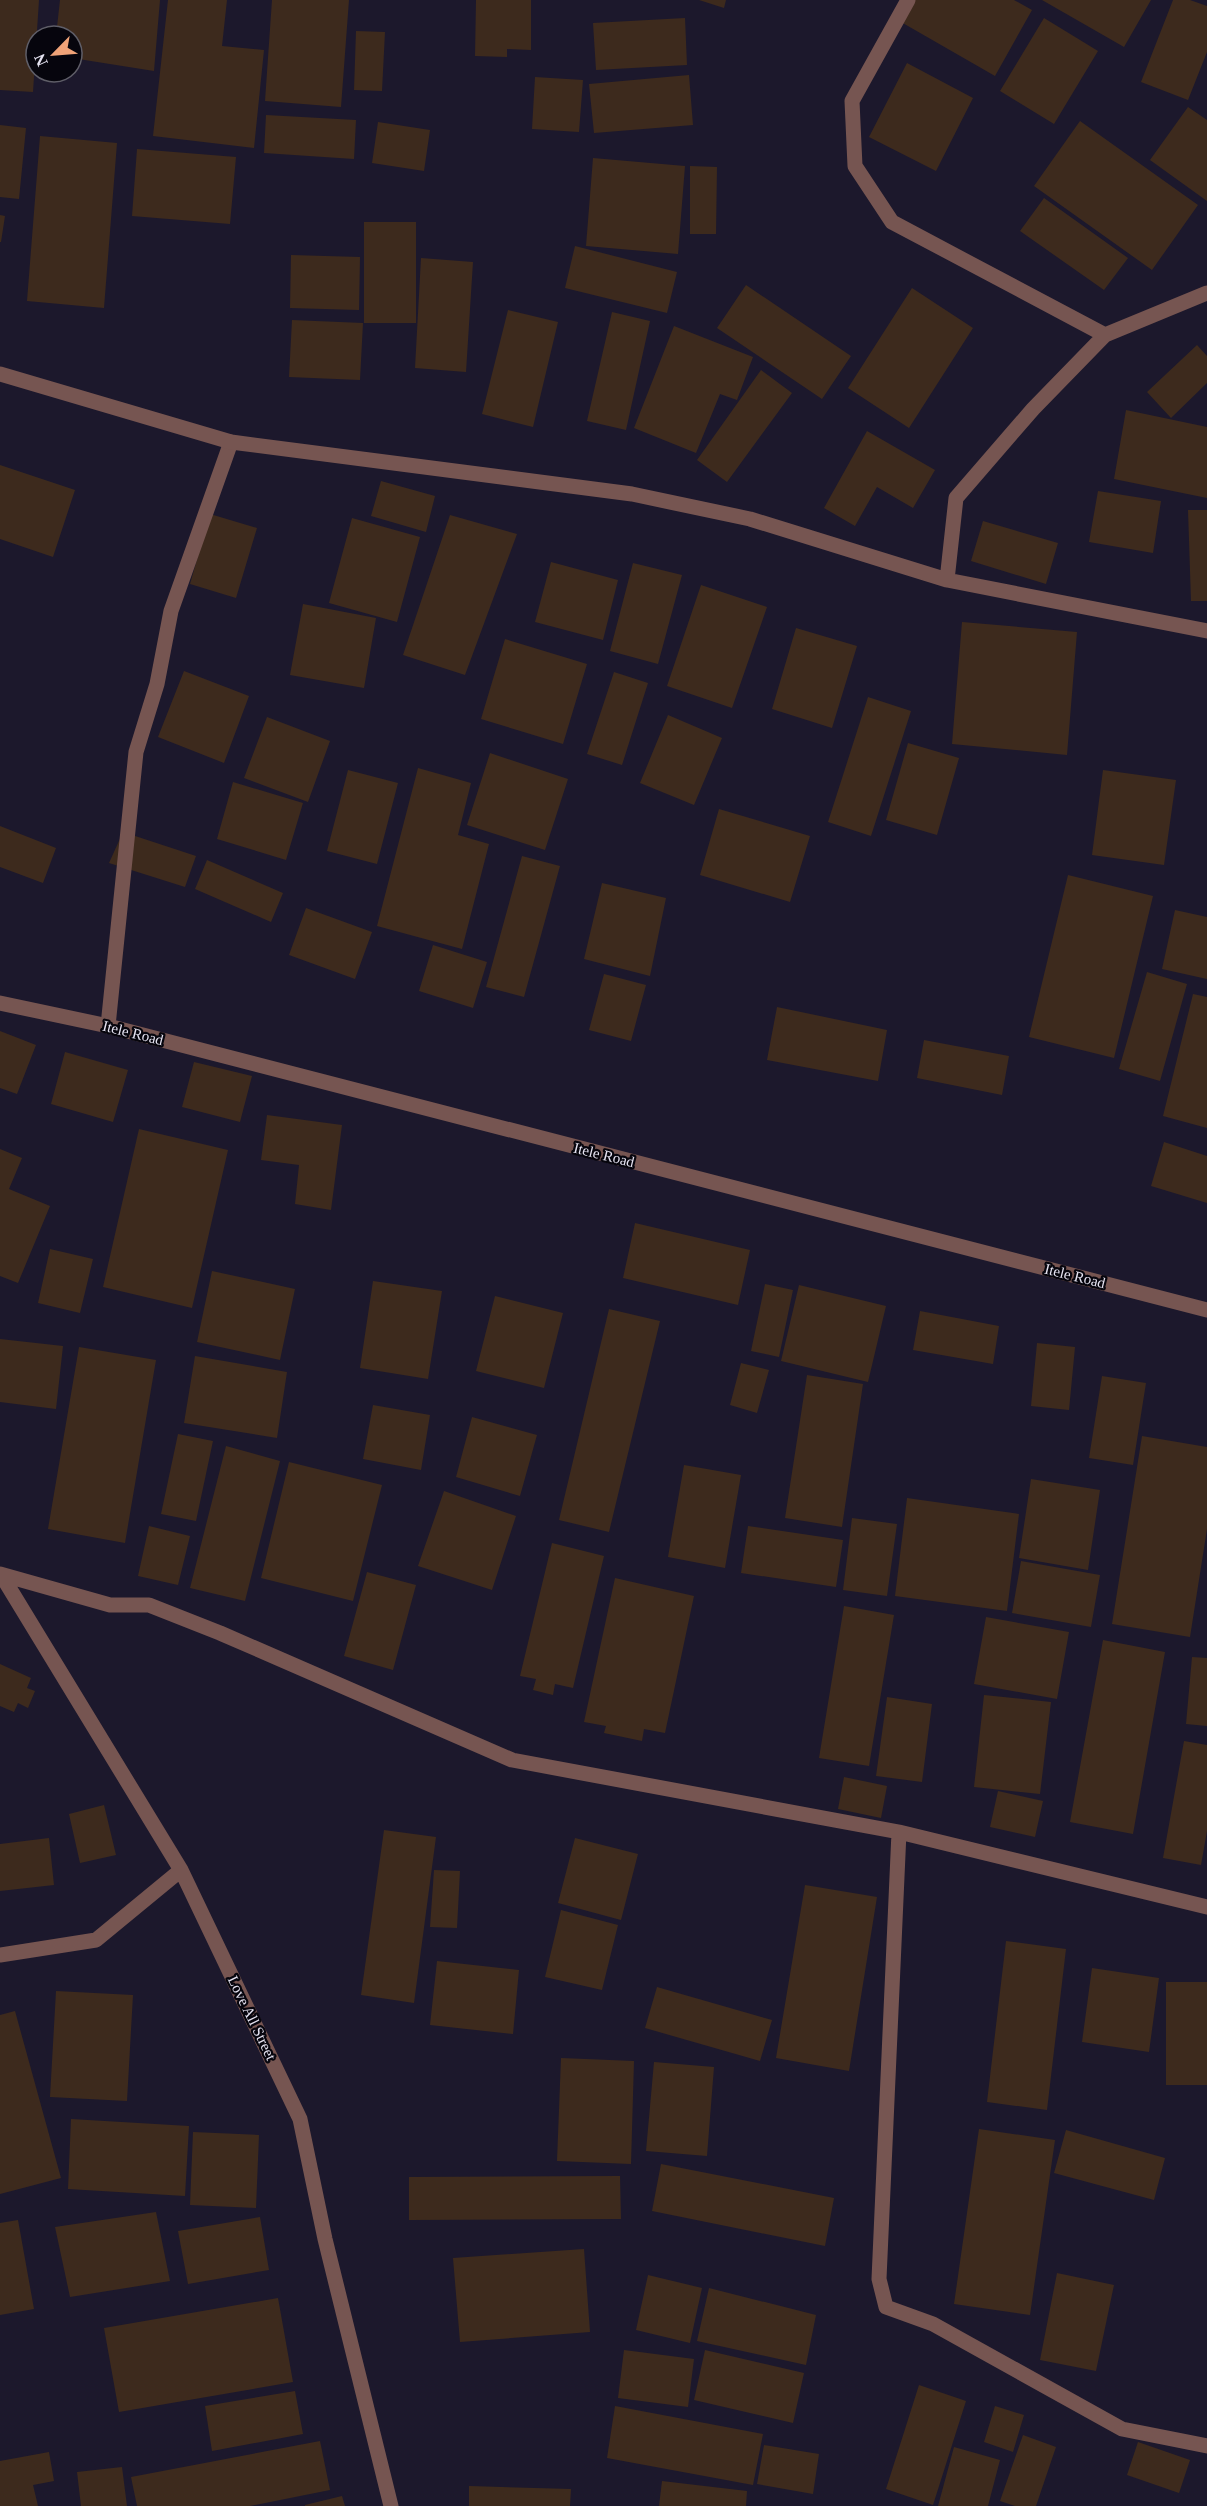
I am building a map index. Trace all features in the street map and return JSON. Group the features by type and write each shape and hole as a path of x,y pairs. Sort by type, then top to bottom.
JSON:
{"street":[{"path":"908,0 852,101 855,166 892,222 1104,335"},
{"path":"947,580 956,498 1033,409 1104,335 1207,293"},
{"path":"0,374 231,442 632,494 750,519 947,580 1207,631"},
{"path":"108,1026 136,752 157,684 171,611 231,442"},
{"name":"Itele Road","path":"0,1003 108,1026 1207,1310"},
{"path":"1,1575 110,1605 149,1605 220,1633 512,1760 899,1832 1207,1907"},
{"name":"Love All Street","path":"1,1575 181,1870 300,2119 325,2239 391,2506"},
{"path":"899,1832 879,2279 886,2307 933,2324 1122,2429 1207,2446"},
{"path":"0,1955 96,1940 181,1870"}],"building":[{"path":"0,0 39,0 37,24 24,24 24,84 34,84 33,92 0,90"},
{"path":"60,0 160,0 154,71 84,60 84,24 57,24"},
{"path":"168,0 227,0 222,46 264,50 254,148 153,136"},
{"path":"272,0 349,0 341,107 265,101"},
{"path":"476,0 531,0 531,50 507,49 507,57 475,56"},
{"path":"699,0 726,0 724,8"},
{"path":"914,0 1014,0 1032,10 995,76 901,22"},
{"path":"1042,0 1151,0 1124,47"},
{"path":"1173,0 1190,0 1207,6 1207,52 1188,100 1141,82"},
{"path":"685,18 687,65 596,70 593,23"},
{"path":"1044,18 1098,51 1054,124 1000,91"},
{"path":"356,31 385,32 382,91 354,90"},
{"path":"907,63 973,98 936,171 869,137"},
{"path":"689,75 693,125 594,133 589,84"},
{"path":"535,77 583,80 579,132 532,129"},
{"path":"1188,107 1207,120 1207,201 1150,160"},
{"path":"266,115 356,120 354,159 264,153"},
{"path":"1080,121 1198,205 1152,270 1034,186"},
{"path":"378,122 430,130 424,171 372,163"},
{"path":"0,125 26,128 19,199 0,197"},
{"path":"40,136 117,143 104,308 27,301"},
{"path":"137,149 236,157 230,224 132,216"},
{"path":"593,158 685,166 678,254 586,246"},
{"path":"690,166 717,167 716,234 690,234"},
{"path":"1044,198 1128,258 1104,290 1020,231"},
{"path":"0,215 5,216 1,242 0,242"},
{"path":"364,222 416,222 416,323 364,323"},
{"path":"575,246 677,272 667,313 565,288"},
{"path":"291,255 360,257 359,310 290,308"},
{"path":"421,258 473,262 466,372 415,368"},
{"path":"746,285 851,356 822,399 717,328"},
{"path":"912,288 973,328 909,428 848,388"},
{"path":"508,310 558,322 533,427 482,414"},
{"path":"612,312 650,321 626,430 587,421"},
{"path":"292,320 363,323 360,380 289,377"},
{"path":"674,326 753,357 737,400 720,394 696,453 634,428"},
{"path":"1197,345 1207,356 1207,383 1171,418 1147,392"},
{"path":"761,370 792,393 727,482 697,460"},
{"path":"1126,410 1207,427 1207,498 1114,479"},
{"path":"867,431 935,470 913,508 877,487 855,526 824,508"},
{"path":"0,465 75,490 53,557 0,539"},
{"path":"381,481 435,496 426,532 371,516"},
{"path":"1098,491 1161,501 1153,553 1089,542"},
{"path":"1188,510 1207,510 1207,601 1191,601"},
{"path":"210,514 257,528 236,598 190,584"},
{"path":"450,515 517,534 465,675 403,655"},
{"path":"352,518 420,537 397,622 329,603"},
{"path":"983,521 1058,543 1046,584 971,561"},
{"path":"551,562 618,580 603,640 535,622"},
{"path":"633,563 682,575 658,664 610,651"},
{"path":"701,585 767,607 732,708 667,686"},
{"path":"303,604 376,618 364,688 290,675"},
{"path":"962,622 1077,632 1067,755 952,744"},
{"path":"796,628 857,646 832,728 772,709"},
{"path":"505,639 587,664 563,744 481,719"},
{"path":"184,671 249,696 224,763 158,737"},
{"path":"614,672 648,683 622,765 587,754"},
{"path":"868,697 911,711 871,836 828,822"},
{"path":"668,715 722,738 694,805 640,783"},
{"path":"267,717 330,741 308,802 244,778"},
{"path":"908,743 959,758 937,835 886,820"},
{"path":"490,753 568,779 545,850 467,825"},
{"path":"418,768 471,783 458,835 489,844 462,949 377,926"},
{"path":"348,770 398,783 377,864 327,851"},
{"path":"1103,770 1176,780 1164,865 1092,855"},
{"path":"233,782 303,803 286,860 217,839"},
{"path":"719,809 810,836 790,902 700,875"},
{"path":"0,826 56,848 43,883 0,867"},
{"path":"123,832 196,856 185,887 109,863"},
{"path":"522,856 560,866 524,997 486,987"},
{"path":"207,860 283,893 271,922 195,889"},
{"path":"1068,875 1153,896 1114,1058 1029,1037"},
{"path":"602,883 666,898 650,976 584,959"},
{"path":"306,908 372,932 355,979 289,955"},
{"path":"1175,910 1207,917 1207,979 1162,969"},
{"path":"433,945 487,962 473,1008 419,991"},
{"path":"1147,972 1187,984 1160,1081 1119,1069"},
{"path":"604,974 646,985 631,1041 589,1030"},
{"path":"1193,994 1207,997 1207,1128 1163,1116"},
{"path":"777,1007 887,1030 878,1081 767,1060"},
{"path":"0,1031 36,1045 17,1094 0,1088"},
{"path":"924,1040 1009,1056 1002,1095 917,1078"},
{"path":"65,1052 128,1070 113,1122 51,1104"},
{"path":"194,1062 252,1076 240,1122 182,1107"},
{"path":"267,1115 342,1125 331,1210 295,1204 299,1165 261,1160"},
{"path":"139,1129 228,1150 192,1308 103,1287"},
{"path":"1164,1142 1207,1156 1207,1203 1151,1186"},
{"path":"0,1149 22,1158 9,1189 50,1206 18,1283 0,1276"},
{"path":"635,1223 750,1250 738,1305 623,1278"},
{"path":"50,1249 93,1259 80,1313 38,1303"},
{"path":"212,1271 295,1289 280,1360 197,1342"},
{"path":"373,1281 442,1291 428,1379 360,1368"},
{"path":"765,1284 793,1290 779,1357 751,1351"},
{"path":"799,1285 886,1306 868,1382 781,1361"},
{"path":"495,1296 563,1313 544,1388 476,1371"},
{"path":"609,1309 660,1321 609,1532 559,1520"},
{"path":"920,1311 999,1326 993,1364 913,1350"},
{"path":"0,1339 63,1346 56,1409 0,1402"},
{"path":"1037,1343 1075,1347 1069,1410 1031,1406"},
{"path":"79,1347 156,1360 125,1543 48,1529"},
{"path":"195,1356 287,1372 277,1438 184,1423"},
{"path":"741,1363 769,1370 757,1413 730,1405"},
{"path":"807,1375 863,1384 842,1527 785,1518"},
{"path":"1102,1376 1146,1383 1133,1465 1089,1458"},
{"path":"373,1405 430,1415 421,1470 363,1459"},
{"path":"472,1417 537,1435 520,1496 456,1477"},
{"path":"178,1434 213,1441 196,1521 161,1514"},
{"path":"1142,1436 1207,1447 1207,1529 1190,1637 1112,1624"},
{"path":"226,1446 280,1461 245,1601 190,1588"},
{"path":"289,1462 382,1485 353,1601 261,1578"},
{"path":"684,1465 741,1475 725,1568 668,1557"},
{"path":"1031,1479 1100,1490 1088,1570 1019,1558"},
{"path":"444,1491 516,1516 492,1590 418,1566"},
{"path":"907,1498 1019,1514 1007,1611 895,1596"},
{"path":"852,1518 897,1524 887,1596 843,1590"},
{"path":"149,1526 190,1536 178,1585 138,1576"},
{"path":"748,1526 843,1540 836,1587 741,1573"},
{"path":"552,1543 604,1556 573,1688 555,1684 553,1695 533,1690 536,1679 520,1676"},
{"path":"1021,1561 1100,1575 1091,1627 1012,1613"},
{"path":"367,1572 416,1585 393,1670 344,1656"},
{"path":"615,1578 694,1596 665,1733 644,1729 642,1741 604,1733 606,1726 584,1722"},
{"path":"844,1606 894,1615 869,1766 819,1758"},
{"path":"986,1617 1069,1632 1057,1699 974,1684"},
{"path":"1103,1640 1165,1652 1133,1834 1070,1822"},
{"path":"1192,1657 1207,1658 1207,1726 1186,1724"},
{"path":"0,1664 31,1678 27,1688 35,1691 28,1708 18,1703 14,1712 0,1706"},
{"path":"984,1695 1051,1702 1040,1794 974,1787"},
{"path":"887,1697 932,1704 922,1782 876,1776"},
{"path":"1184,1741 1207,1745 1207,1831 1201,1865 1163,1858"},
{"path":"844,1777 887,1786 881,1818 838,1809"},
{"path":"998,1791 1043,1801 1035,1837 990,1827"},
{"path":"104,1805 116,1855 80,1863 69,1814"},
{"path":"384,1830 436,1837 414,2003 361,1995"},
{"path":"49,1838 54,1885 0,1891 0,1844"},
{"path":"575,1838 638,1854 621,1920 558,1903"},
{"path":"434,1870 460,1871 457,1928 430,1927"},
{"path":"805,1885 877,1897 849,2071 776,2058"},
{"path":"561,1910 618,1925 602,1990 545,1977"},
{"path":"1006,1941 1066,1949 1047,2110 987,2102"},
{"path":"437,1961 519,1970 513,2034 430,2025"},
{"path":"1092,1968 1159,1978 1149,2052 1082,2042"},
{"path":"1166,1982 1207,1982 1207,2085 1166,2085"},
{"path":"657,1987 772,2020 760,2061 645,2028"},
{"path":"56,1991 133,1995 127,2101 50,2097"},
{"path":"15,2011 61,2178 0,2194 0,2015"},
{"path":"561,2058 634,2061 631,2164 557,2161"},
{"path":"654,2062 714,2067 707,2156 646,2151"},
{"path":"71,2119 189,2126 185,2196 68,2189"},
{"path":"979,2129 1055,2140 1030,2315 954,2304"},
{"path":"1066,2130 1165,2158 1154,2200 1054,2173"},
{"path":"193,2132 259,2135 256,2208 190,2205"},
{"path":"661,2164 834,2198 825,2246 652,2211"},
{"path":"620,2176 621,2219 409,2220 409,2177"},
{"path":"156,2212 170,2281 70,2297 55,2227"},
{"path":"260,2217 269,2270 188,2284 178,2231"},
{"path":"18,2220 34,2309 0,2315 0,2223"},
{"path":"584,2249 590,2332 460,2342 453,2258"},
{"path":"1057,2273 1114,2285 1096,2371 1040,2360"},
{"path":"648,2275 702,2288 690,2343 636,2330"},
{"path":"709,2288 816,2315 806,2365 697,2341"},
{"path":"278,2298 293,2382 119,2412 104,2328"},
{"path":"624,2350 694,2359 688,2407 618,2398"},
{"path":"705,2350 804,2373 793,2423 694,2400"},
{"path":"919,2385 966,2401 933,2505 886,2489"},
{"path":"295,2391 303,2434 212,2451 205,2406"},
{"path":"615,2406 763,2434 753,2485 607,2458"},
{"path":"995,2406 1024,2415 1013,2452 984,2442"},
{"path":"1023,2435 1056,2447 1036,2506 1015,2506 1000,2501"},
{"path":"320,2441 330,2490 250,2506 137,2506 131,2477"},
{"path":"1138,2442 1190,2460 1179,2493 1127,2475"},
{"path":"764,2445 819,2454 813,2494 757,2484"},
{"path":"954,2447 1000,2460 988,2506 938,2506"},
{"path":"49,2452 54,2481 33,2485 38,2506 0,2506 0,2461"},
{"path":"122,2467 127,2506 81,2506 77,2472"},
{"path":"662,2481 747,2491 746,2506 659,2506"},
{"path":"469,2486 571,2489 570,2506 469,2506"},
{"path":"342,2496 345,2506 305,2506 305,2505"}]}
